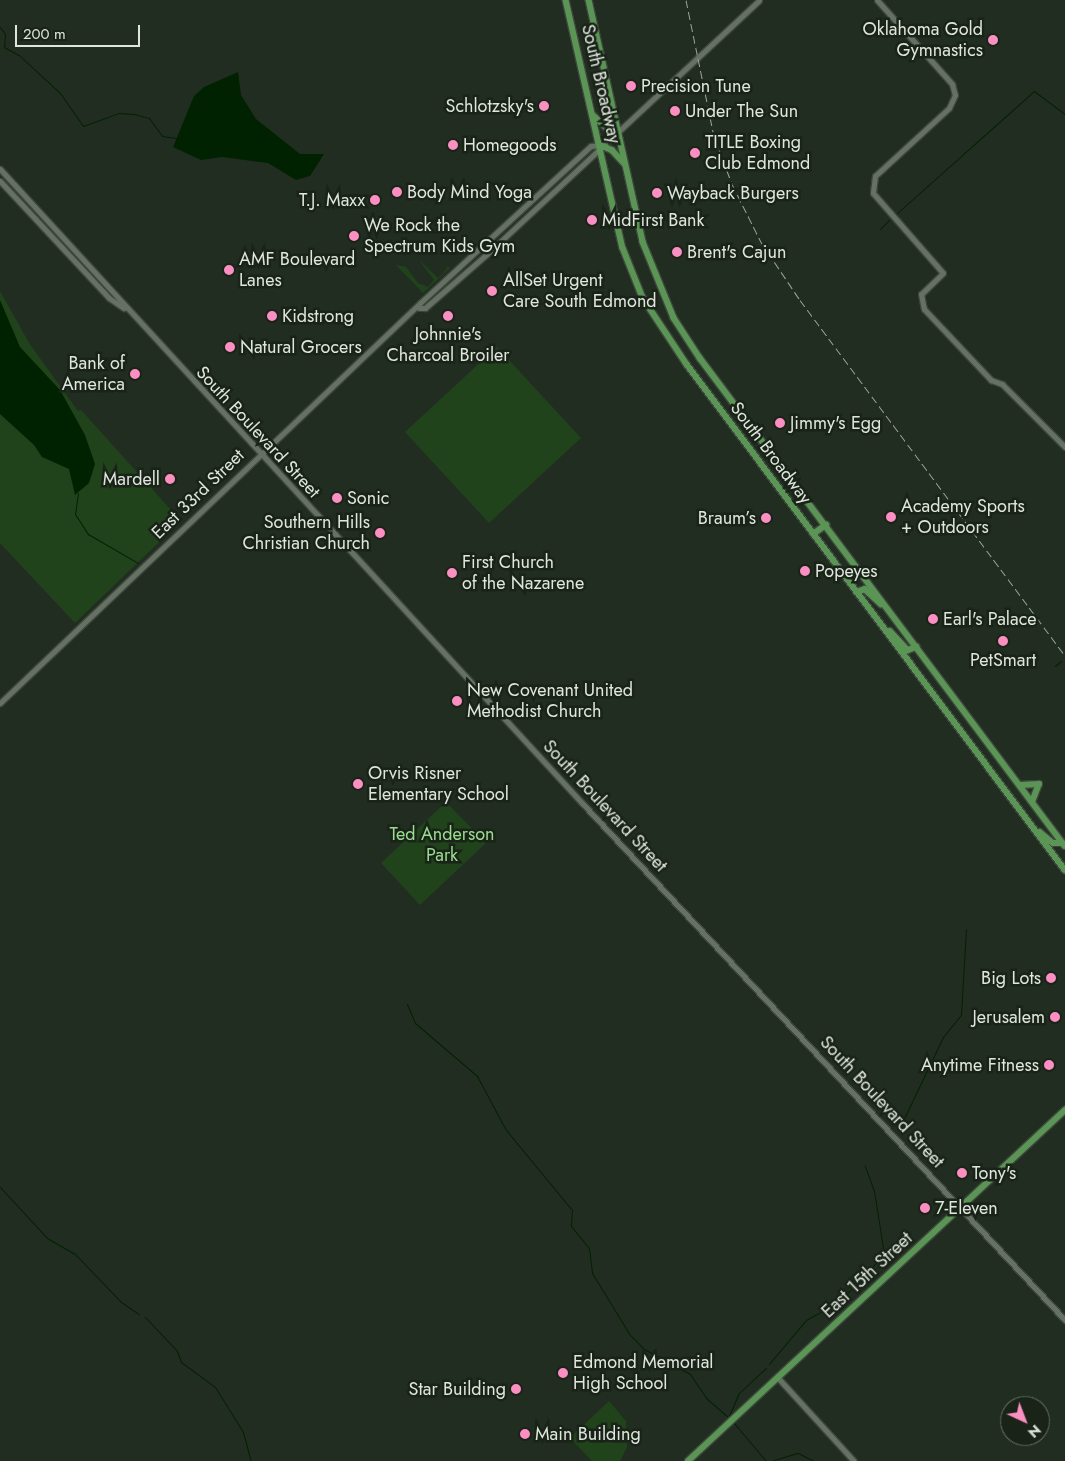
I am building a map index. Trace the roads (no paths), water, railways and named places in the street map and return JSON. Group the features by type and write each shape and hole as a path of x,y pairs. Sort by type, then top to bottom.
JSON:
{"main road":[{"name":"South Broadway","path":"566,0 623,248 643,298 686,364 1065,870"},
{"name":"South Broadway","path":"589,0 648,260 674,318 888,610 1064,844"},
{"path":"626,165 612,150 600,145 759,0"},
{"path":"877,0 954,87 951,106 878,172 872,188 874,197 943,273 925,289 920,300 991,380 1002,384 1065,447"},
{"path":"593,115 608,128 617,130"},
{"name":"East 33rd Street","path":"0,703 260,454 591,146 600,145"},
{"name":"East 33rd Street","path":"419,308 425,308 487,254 594,156 600,145"},
{"name":"South Boulevard Street","path":"0,169 115,292 126,310 1065,1320"},
{"name":"South Boulevard Street","path":"0,181 109,298 126,310"},
{"path":"813,534 826,525"},
{"path":"856,592 865,589 888,610"},
{"path":"879,622 908,650 916,647"},
{"path":"1019,784 1026,787 1039,784 1032,802"},
{"path":"1032,826 1053,843 1064,844"},
{"name":"East 15th Street","path":"688,1461 779,1379 1065,1110"},
{"path":"779,1379 854,1461"}],"waterway":[{"path":"0,27 5,34 4,47 20,56 60,93 83,126 118,113 134,114 149,118 162,136 176,138"},
{"path":"896,214 1034,91 1065,114"},
{"path":"880,229 889,220"},
{"path":"78,493 75,514 88,534 138,563"},
{"path":"1055,666 1061,661"},
{"path":"900,1127 943,1037 961,1015 966,929"},
{"path":"407,1004 415,1023 477,1076 506,1130 572,1210 571,1226 589,1248 592,1273 630,1335 644,1349 690,1374 706,1398 730,1419"},
{"path":"769,1364 806,1320 839,1302 884,1254 874,1191 865,1166"},
{"path":"0,1187 47,1238 75,1254 121,1302 139,1314"},
{"path":"145,1317 177,1351 181,1362 215,1387 243,1432 251,1461"},
{"path":"729,1416 739,1393 766,1368"},
{"path":"734,1423 766,1461"},
{"path":"771,1461 798,1453 814,1461"}],"railway":[{"path":"686,0 714,136 732,184 761,242 800,300 1065,655"}],"place":[{"name":"Oklahoma Gold Gymnastics","path":"993,40"},
{"name":"Precision Tune","path":"631,86"},
{"name":"Schlotzsky's","path":"544,106"},
{"name":"Under The Sun","path":"675,111"},
{"name":"Homegoods","path":"453,145"},
{"name":"TITLE Boxing Club Edmond","path":"695,153"},
{"name":"Body Mind Yoga","path":"397,192"},
{"name":"Wayback Burgers","path":"657,193"},
{"name":"T.J. Maxx","path":"375,200"},
{"name":"MidFirst Bank","path":"592,220"},
{"name":"We Rock the Spectrum Kids Gym","path":"354,236"},
{"name":"Brent's Cajun","path":"677,252"},
{"name":"AMF Boulevard Lanes","path":"229,270"},
{"name":"AllSet Urgent Care South Edmond","path":"492,291"},
{"name":"Kidstrong","path":"272,316"},
{"name":"Johnnie's Charcoal Broiler","path":"448,316"},
{"name":"Natural Grocers","path":"230,347"},
{"name":"Bank of America","path":"135,374"},
{"name":"Jimmy's Egg","path":"780,423"},
{"name":"Mardell","path":"170,479"},
{"name":"Sonic","path":"337,498"},
{"name":"Academy Sports + Outdoors","path":"891,517"},
{"name":"Braum’s","path":"766,518"},
{"name":"Southern Hills Christian Church","path":"380,533"},
{"name":"Popeyes","path":"805,571"},
{"name":"First Church of the Nazarene","path":"452,573"},
{"name":"Earl's Palace","path":"933,619"},
{"name":"PetSmart","path":"1003,641"},
{"name":"New Covenant United Methodist Church","path":"457,701"},
{"name":"Orvis Risner Elementary School","path":"358,784"},
{"name":"Big Lots","path":"1051,978"},
{"name":"Jerusalem","path":"1055,1017"},
{"name":"Anytime Fitness","path":"1049,1065"},
{"name":"Tony's","path":"962,1173"},
{"name":"7-Eleven","path":"925,1208"},
{"name":"Edmond Memorial High School","path":"563,1373"},
{"name":"Star Building","path":"516,1389"},
{"name":"Main Building","path":"525,1434"}],"park label":[{"name":"Ted Anderson Park","path":"442,845"}]}
